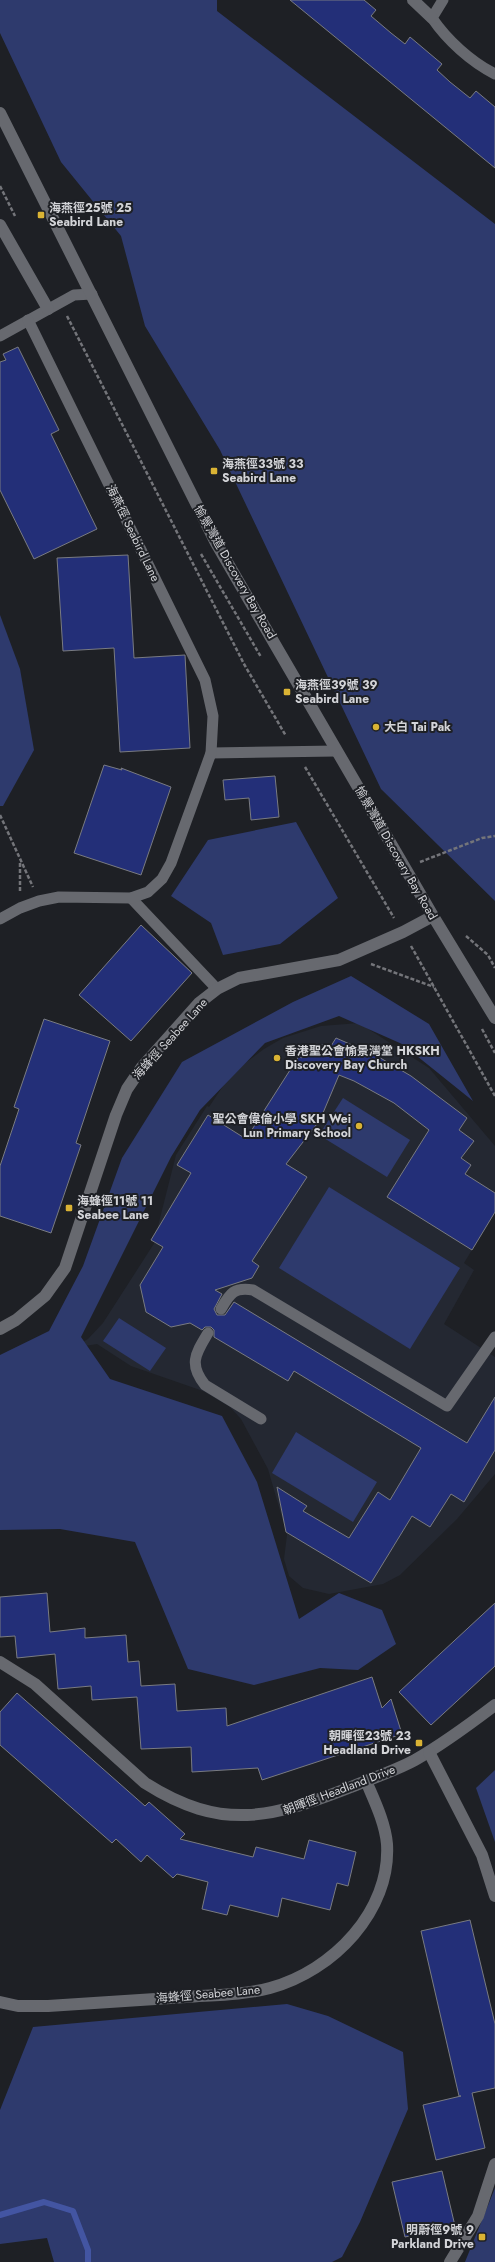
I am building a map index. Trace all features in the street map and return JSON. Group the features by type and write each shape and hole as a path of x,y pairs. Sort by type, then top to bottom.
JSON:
{"street":[{"path":"413,0 432,18"},
{"name":"愉景灣道 Discovery Bay Road","path":"0,113 216,543 300,686 336,751 495,1018"},
{"path":"0,225 48,309"},
{"name":"海蜂徑 Seabee Lane","path":"0,1329 31,1309 58,1280 72,1251 116,1115 127,1089 142,1067 199,1003 218,989 239,978 339,960 403,932 433,916"},
{"name":"朝暉徑 Headland Drive","path":"0,1662 35,1684 145,1783 173,1799 199,1809 238,1815 277,1813 314,1801 406,1764 429,1752 495,1705"},
{"path":"429,1752 482,1855 495,1896"},
{"name":"海蜂徑 Seabee Lane","path":"0,2002 18,2006 48,2006 235,1993 270,1988 285,1983 314,1969 329,1959 352,1937 367,1916 381,1886 387,1856 387,1843 385,1830 366,1780"},
{"path":"450,2262 478,2216 495,2164"}],"lane":[{"path":"444,0 432,18 440,31 483,68 495,74"},
{"path":"0,336 74,295 92,294"},
{"name":"海燕徑 Seabird Lane","path":"0,919 20,908 39,901 59,897 131,898 148,892 162,879 171,863 211,753 213,716 205,680 28,320"},
{"path":"211,753 336,751"},
{"path":"131,898 218,989"},
{"path":"221,1309 228,1296 234,1291 243,1289 253,1290 447,1406 495,1337"},
{"path":"208,1333 195,1356 195,1364 200,1379 205,1385 261,1419"}],"path":[{"path":"0,186 18,220"},
{"path":"60,303 244,664 403,932 495,1096"},
{"path":"0,815 39,901"},
{"path":"440,854 482,838 495,836"},
{"path":"20,861 20,908"},
{"path":"464,935 488,955 495,968"},
{"path":"368,962 434,987"}],"shaded area":[{"path":"0,0 217,0 217,11 495,224 495,901 381,789 220,450 145,326 121,236 61,162 0,33"},
{"path":"0,615 20,669 34,750 3,806 0,806"},
{"path":"296,822 338,898 280,944 223,955 211,923 171,896 208,840"},
{"path":"351,976 429,1024 473,1101 402,1044 339,1016 265,1043 200,1110 171,1157 81,1337 110,1379 222,1416 257,1482 299,1619 339,1593 382,1610 396,1644 358,1670 320,1668 254,1685 188,1669 135,1542 60,1529 0,1530 0,1355 49,1331 83,1266 122,1158 182,1062 293,1002"},
{"path":"359,1023 429,1068 495,1146 495,1212 464,1263 474,1270 444,1324 495,1357 495,1474 457,1519 400,1575 383,1584 329,1594 303,1588 289,1576 284,1559 287,1535 268,1469 241,1419 230,1407 203,1391 131,1366 97,1344 73,1348 88,1339 103,1323 155,1242 151,1240 158,1226 176,1155 207,1106 209,1107 225,1083 240,1067 264,1049 283,1038 321,1026"},
{"path":"343,1098 410,1140 387,1177 319,1135"},
{"path":"329,1187 460,1268 410,1349 279,1268"},
{"path":"119,1318 166,1348 150,1371 103,1341"},
{"path":"296,1432 377,1482 353,1522 272,1473"},
{"path":"495,1770 495,1842 476,1788"},
{"path":"287,2004 328,2016 403,2052 408,2109 360,2222 342,2257 332,2262 54,2262 47,2238 0,2244 0,2110 33,2027"},
{"path":"495,2188 495,2262 465,2262"}],"building":[{"path":"290,0 364,0 376,10 371,16 391,33 405,44 410,37 442,64 437,70 450,82 470,98 476,91 495,107 495,168"},
{"path":"18,347 59,430 51,434 97,529 34,559 0,490 0,362 6,360 3,354"},
{"path":"128,555 134,658 185,655 190,748 120,752 114,648 63,651 57,558"},
{"path":"104,765 122,770 121,768 171,787 141,875 74,853"},
{"path":"275,776 279,817 251,820 249,798 225,800 223,780"},
{"path":"141,925 192,973 131,1041 79,995"},
{"path":"44,1019 110,1041 76,1143 81,1145 51,1233 0,1216 0,1166 19,1109 14,1107"},
{"path":"336,1038 377,1056 411,1076 467,1118 459,1130 474,1141 461,1158 471,1165 465,1174 495,1193 495,1212 472,1250 387,1197 429,1130 394,1103 354,1081 339,1075 320,1120 286,1164 307,1177 252,1261 259,1266 252,1278 215,1290 222,1294 214,1309 217,1315 225,1315 234,1302 467,1443 495,1397 495,1450 464,1502 451,1494 430,1527 412,1516 371,1583 286,1532 277,1487 307,1506 303,1511 349,1538 378,1492 390,1500 421,1448 294,1371 288,1381 214,1337 214,1330 211,1327 205,1327 202,1330 190,1323 171,1327 146,1312 140,1285 163,1247 151,1240 191,1173 177,1165 208,1115 246,1139 299,1056 302,1058 314,1044 331,1046"},
{"path":"47,1593 50,1632 85,1628 85,1638 126,1635 128,1662 139,1661 141,1686 175,1684 177,1711 226,1708 227,1726 372,1677 382,1708 391,1699 402,1734 262,1780 258,1768 192,1772 191,1747 141,1749 137,1697 92,1700 91,1686 58,1689 55,1654 17,1658 15,1636 0,1637 0,1597"},
{"path":"495,1603 495,1666 431,1725 399,1692"},
{"path":"17,1693 145,1806 149,1802 185,1834 180,1839 253,1857 256,1847 304,1859 309,1840 356,1852 348,1886 337,1883 330,1910 282,1898 278,1917 230,1905 227,1915 202,1909 208,1882 177,1874 173,1878 147,1855 141,1862 116,1839 112,1843 0,1745 0,1712"},
{"path":"470,1920 495,2024 495,2088 472,2093 485,2148 436,2160 423,2105 461,2096 459,2096 421,1931"},
{"path":"442,2171 455,2226 405,2237 392,2182"}],"waterway":[{"path":"0,2215 44,2202 73,2211 88,2250 88,2262"}],"place":[{"name":"海燕徑25號 25 Seabird Lane","path":"41,215"},
{"name":"海燕徑33號 33 Seabird Lane","path":"214,471"},
{"name":"海燕徑39號 39 Seabird Lane","path":"287,692"},
{"name":"大白 Tai Pak","path":"376,727"},
{"name":"香港聖公會愉景灣堂 HKSKH Discovery Bay Church","path":"277,1058"},
{"name":"聖公會偉倫小學 SKH Wei Lun Primary School","path":"359,1126"},
{"name":"海蜂徑11號 11 Seabee Lane","path":"69,1208"},
{"name":"朝暉徑23號 23 Headland Drive","path":"419,1743"},
{"name":"明蔚徑9號 9 Parkland Drive","path":"482,2237"}]}
